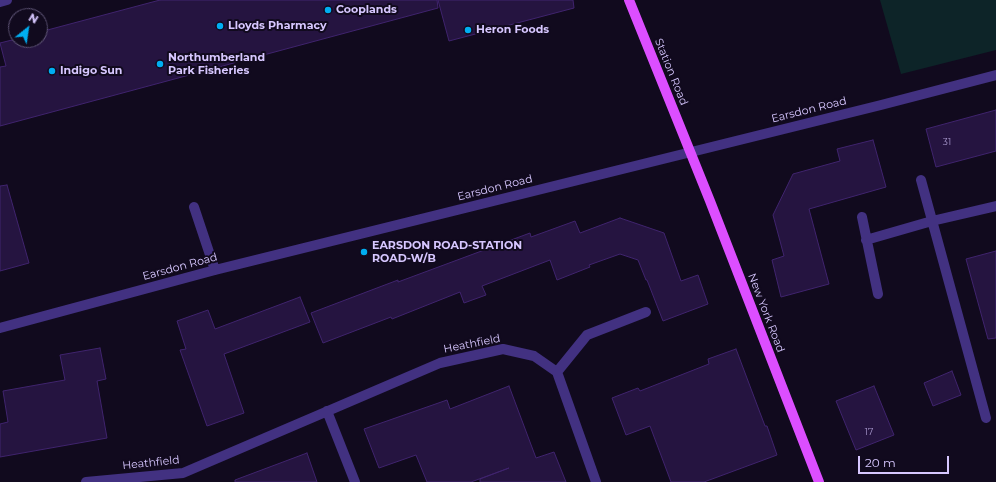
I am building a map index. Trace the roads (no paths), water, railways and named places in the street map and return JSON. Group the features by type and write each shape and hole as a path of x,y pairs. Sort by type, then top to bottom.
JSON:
{"main road":[{"name":"Station Road","path":"629,0 690,152"},
{"name":"New York Road","path":"690,152 819,482"}],"street":[{"path":"0,2 7,0"},
{"name":"Earsdon Road","path":"0,328 215,270 996,75"},
{"path":"921,180 986,418"},
{"path":"866,240 932,221 996,206"},
{"path":"194,207 215,270"},
{"path":"862,217 878,294"},
{"path":"596,482 557,372 587,335 646,312"},
{"name":"Heathfield","path":"86,482 183,473 440,363 503,349 534,356 557,372"},
{"path":"327,411 355,482"}],"place":[{"name":"Cooplands","path":"328,10"},
{"name":"Lloyds Pharmacy","path":"220,26"},
{"name":"Heron Foods","path":"468,30"},
{"name":"Northumberland Park Fisheries","path":"160,64"},
{"name":"Indigo Sun","path":"52,71"},
{"name":"EARSDON ROAD-STATION ROAD-W/B","path":"364,252"}]}
